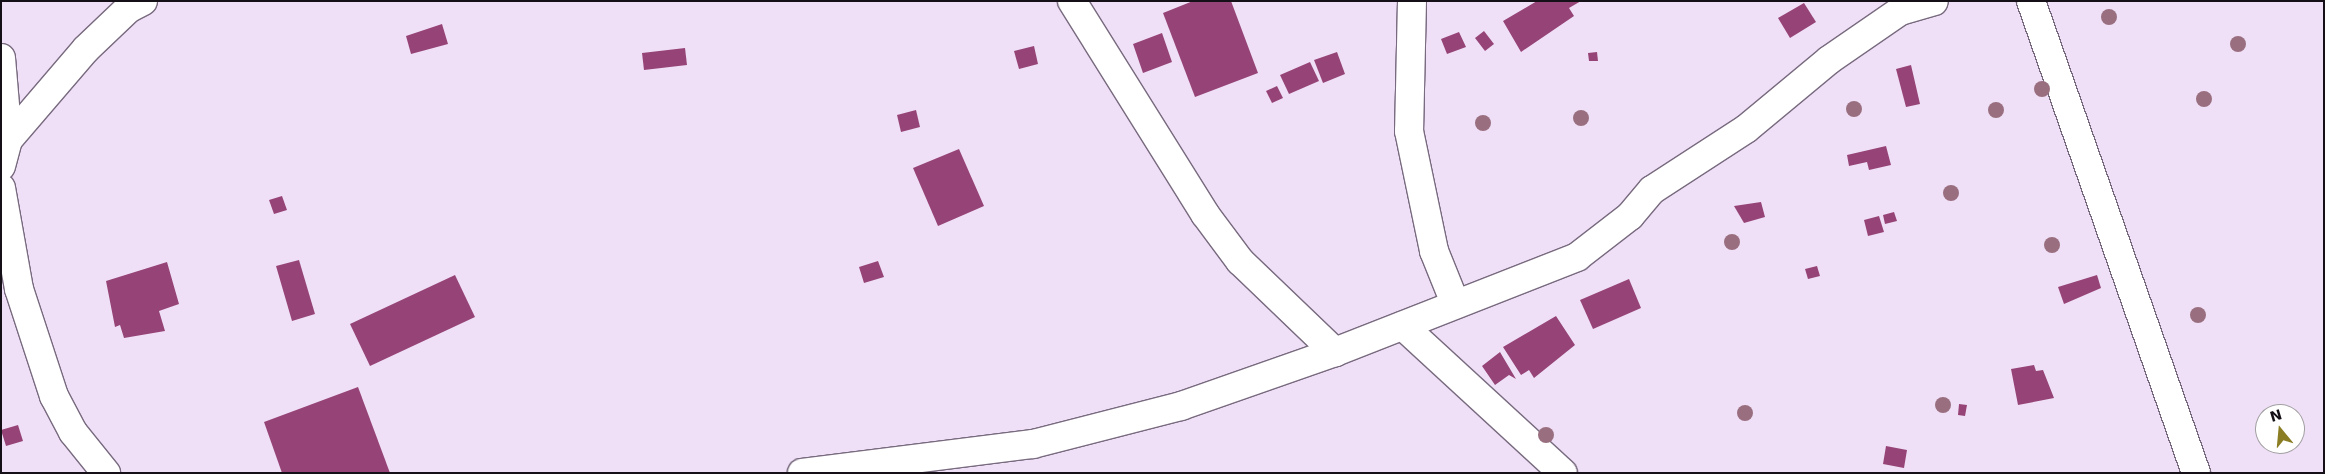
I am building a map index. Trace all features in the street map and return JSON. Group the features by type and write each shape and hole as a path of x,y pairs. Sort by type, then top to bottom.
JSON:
{"street":[{"path":"8,140 86,49 128,9 143,1"},
{"path":"1072,1 1234,254 1335,352"},
{"path":"1412,1 1409,131 1434,251 1455,303"},
{"path":"802,473 1033,444 1181,406 1335,352 1403,326 1455,303 1577,257 1630,216 1652,190 1746,129 1829,60 1899,6 1934,1"},
{"path":"2031,1 2196,473"},
{"path":"1,58 8,140 1,166"},
{"path":"1,188 19,289 54,396 73,432 106,473"},
{"path":"1403,326 1564,473"}],"building":[{"path":"1193,1 1231,1 1258,73 1195,97 1163,13"},
{"path":"1537,1 1581,1 1569,8 1574,16 1521,52 1503,21"},
{"path":"1804,3 1816,22 1790,38 1778,18"},
{"path":"442,24 448,44 411,54 406,36"},
{"path":"1484,31 1494,44 1485,51 1475,38"},
{"path":"1459,32 1466,47 1447,54 1441,39"},
{"path":"1162,33 1172,62 1143,73 1133,44"},
{"path":"1034,46 1038,64 1019,69 1014,51"},
{"path":"685,48 687,65 644,70 642,53"},
{"path":"1337,52 1345,74 1323,83 1314,60"},
{"path":"1597,52 1598,61 1589,61 1588,53"},
{"path":"1310,62 1319,81 1289,94 1280,75"},
{"path":"1911,65 1920,104 1906,107 1896,69"},
{"path":"1277,86 1283,98 1272,103 1266,91"},
{"path":"916,110 920,127 901,132 897,115"},
{"path":"1886,146 1891,165 1869,170 1867,162 1849,166 1847,155"},
{"path":"959,149 984,206 938,226 913,168"},
{"path":"282,196 287,210 274,214 269,200"},
{"path":"1761,202 1765,217 1744,223 1734,206"},
{"path":"1894,212 1897,221 1885,224 1883,215"},
{"path":"1879,216 1884,232 1868,236 1864,220"},
{"path":"299,260 315,314 292,321 276,266"},
{"path":"878,261 884,277 864,283 859,267"},
{"path":"167,262 179,304 159,311 165,331 124,338 120,325 115,327 106,281"},
{"path":"1817,266 1820,276 1808,279 1805,269"},
{"path":"455,275 475,317 370,366 350,324"},
{"path":"2097,275 2101,288 2064,304 2058,287"},
{"path":"1629,279 1641,308 1593,329 1580,300"},
{"path":"1556,316 1575,345 1534,378 1529,370 1521,375 1503,347"},
{"path":"1500,352 1516,379 1509,375 1495,385 1482,366"},
{"path":"2034,365 2036,371 2043,370 2054,398 2018,405 2011,369"},
{"path":"358,387 390,473 282,473 264,422"},
{"path":"1959,404 1967,405 1965,416 1958,415"},
{"path":"18,425 23,441 6,446 1,430"},
{"path":"1886,446 1907,450 1904,468 1883,464"}]}
